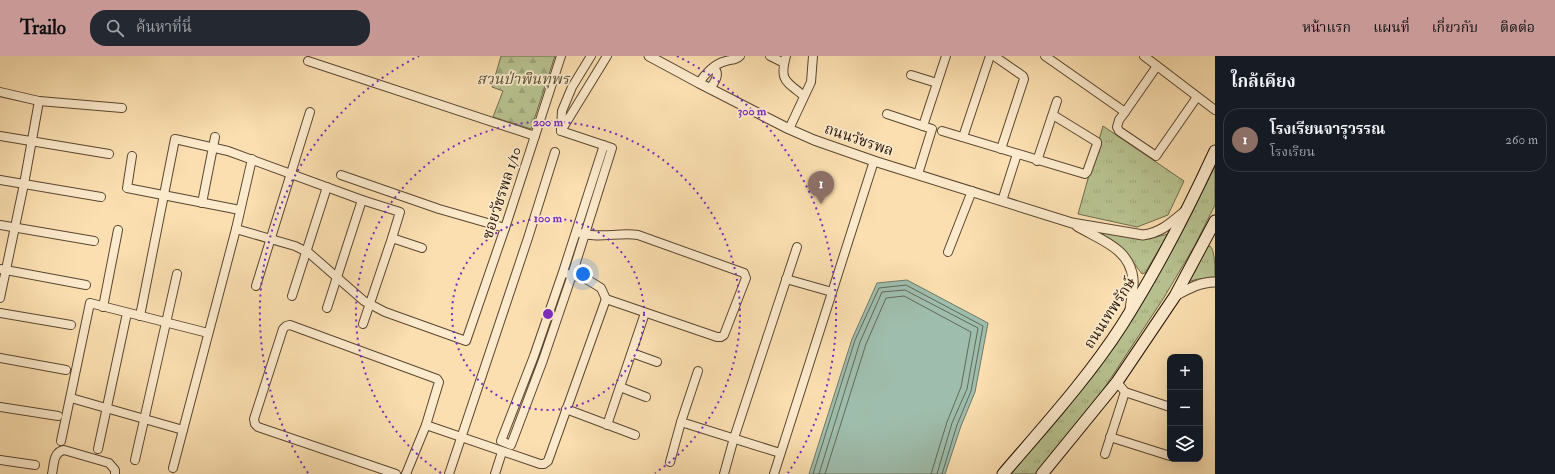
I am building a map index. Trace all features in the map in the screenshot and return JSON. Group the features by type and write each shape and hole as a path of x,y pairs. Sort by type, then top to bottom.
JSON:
{"main road":[{"name":"ถนนเทพรักษ์","path":"1003,474 1076,388 1122,325 1165,255 1189,208 1215,151"},
{"path":"1042,474 1117,382 1175,296 1215,221"}],"street":[{"name":"ซอยวัชรพล 1/10","path":"370,304 385,312 466,341 505,228 561,56"},
{"path":"561,131 562,111 572,86 591,56"},
{"path":"561,131 607,56"},
{"name":"ถนนวัชรพล","path":"649,56 699,84 814,140 874,161 1072,223 1143,235 1153,234 1167,227 1189,208"},
{"path":"699,84 705,73 722,62 735,60 740,56"},
{"path":"770,56 785,60 783,73 786,81 804,96"},
{"path":"789,129 811,82 813,56"},
{"path":"923,126 946,56"},
{"path":"963,137 990,56"},
{"path":"994,56 1023,76 1024,79 1001,149"},
{"path":"1046,56 1125,112"},
{"path":"1144,56 1215,110"},
{"path":"308,61 535,136"},
{"path":"1157,66 1120,120 1117,127 1119,131 1156,156 1197,97"},
{"path":"710,89 718,75 714,68"},
{"path":"911,74 937,83"},
{"path":"0,92 39,101 122,108"},
{"path":"0,298 3,269 15,228 39,101"},
{"path":"1037,160 1057,101"},
{"path":"256,286 310,112"},
{"path":"887,114 932,129 918,174"},
{"path":"942,131 1083,175 1087,172 1090,165 1097,142 1053,115"},
{"path":"561,131 604,145 612,148 572,275 543,360 511,445 501,441 534,356 604,145"},
{"path":"0,136 109,154"},
{"path":"202,203 215,137"},
{"path":"140,316 175,139 228,151 362,200 400,212 363,324"},
{"path":"449,474 526,246 555,152"},
{"path":"1002,201 1017,154"},
{"path":"132,156 127,188 240,210"},
{"path":"173,468 236,229 252,159"},
{"path":"774,474 874,161"},
{"path":"341,175 439,208 505,228"},
{"path":"0,180 101,197"},
{"path":"292,296 327,187"},
{"path":"948,252 972,192"},
{"path":"327,308 338,278 362,200"},
{"name":"ถนนวัชรพล","path":"1072,223 1115,247 1126,257 1131,267 1133,280 1130,311"},
{"path":"0,225 94,241"},
{"path":"236,229 295,246 310,253 359,297 370,304"},
{"path":"103,306 118,230"},
{"path":"576,231 585,234 603,236 627,234 638,236 744,273 746,275 724,335 721,337 717,337 606,299"},
{"path":"392,238 422,248"},
{"path":"724,474 734,438 797,246"},
{"path":"3,269 86,285"},
{"path":"426,425 540,464 544,464 548,461 606,299 601,288 588,280 563,272"},
{"path":"136,460 177,274"},
{"path":"786,279 832,292"},
{"path":"1175,296 1192,286 1206,282 1215,282"},
{"path":"61,441 90,303 208,333"},
{"path":"98,449 127,312"},
{"path":"0,313 71,325"},
{"path":"607,425 645,313"},
{"path":"396,474 258,427 255,424 254,419 283,329 286,326 290,325 437,379 439,382 426,425 406,474"},
{"path":"632,353 657,362"},
{"path":"534,356 543,360"},
{"path":"0,358 66,370"},
{"path":"670,462 681,422 698,371"},
{"path":"1117,382 1125,392 1167,406"},
{"path":"620,387 646,397"},
{"path":"1104,454 1125,392"},
{"path":"71,398 183,430"},
{"path":"0,406 58,416"},
{"path":"566,409 634,435"},
{"path":"681,422 780,453"},
{"path":"1110,437 1167,455"},
{"path":"52,474 56,455 60,451 64,450 109,463 115,470 115,474"},
{"path":"495,474 502,452"},
{"path":"0,460 35,465"}],"green space":[{"name":"สวนป่าพินทุพร","path":"501,56 555,56 531,129 493,117 503,91 492,87"},
{"path":"1103,126 1184,181 1168,215 1137,227 1078,214"},
{"path":"1215,166 1215,205 1194,247 1163,299 1103,390 1036,474 1011,474 1062,415 1081,390 1157,277"},
{"path":"1097,231 1138,239 1152,238 1168,234 1145,273 1142,274 1125,251 1095,232"},
{"path":"1210,246 1214,255 1215,277 1187,282 1207,247"}],"water":[{"path":"907,280 988,323 975,392 961,426 945,474 809,474 852,339 877,283"}],"place":[{"name":"โรงเรียนจารุวรรณ","path":"821,204"}]}
